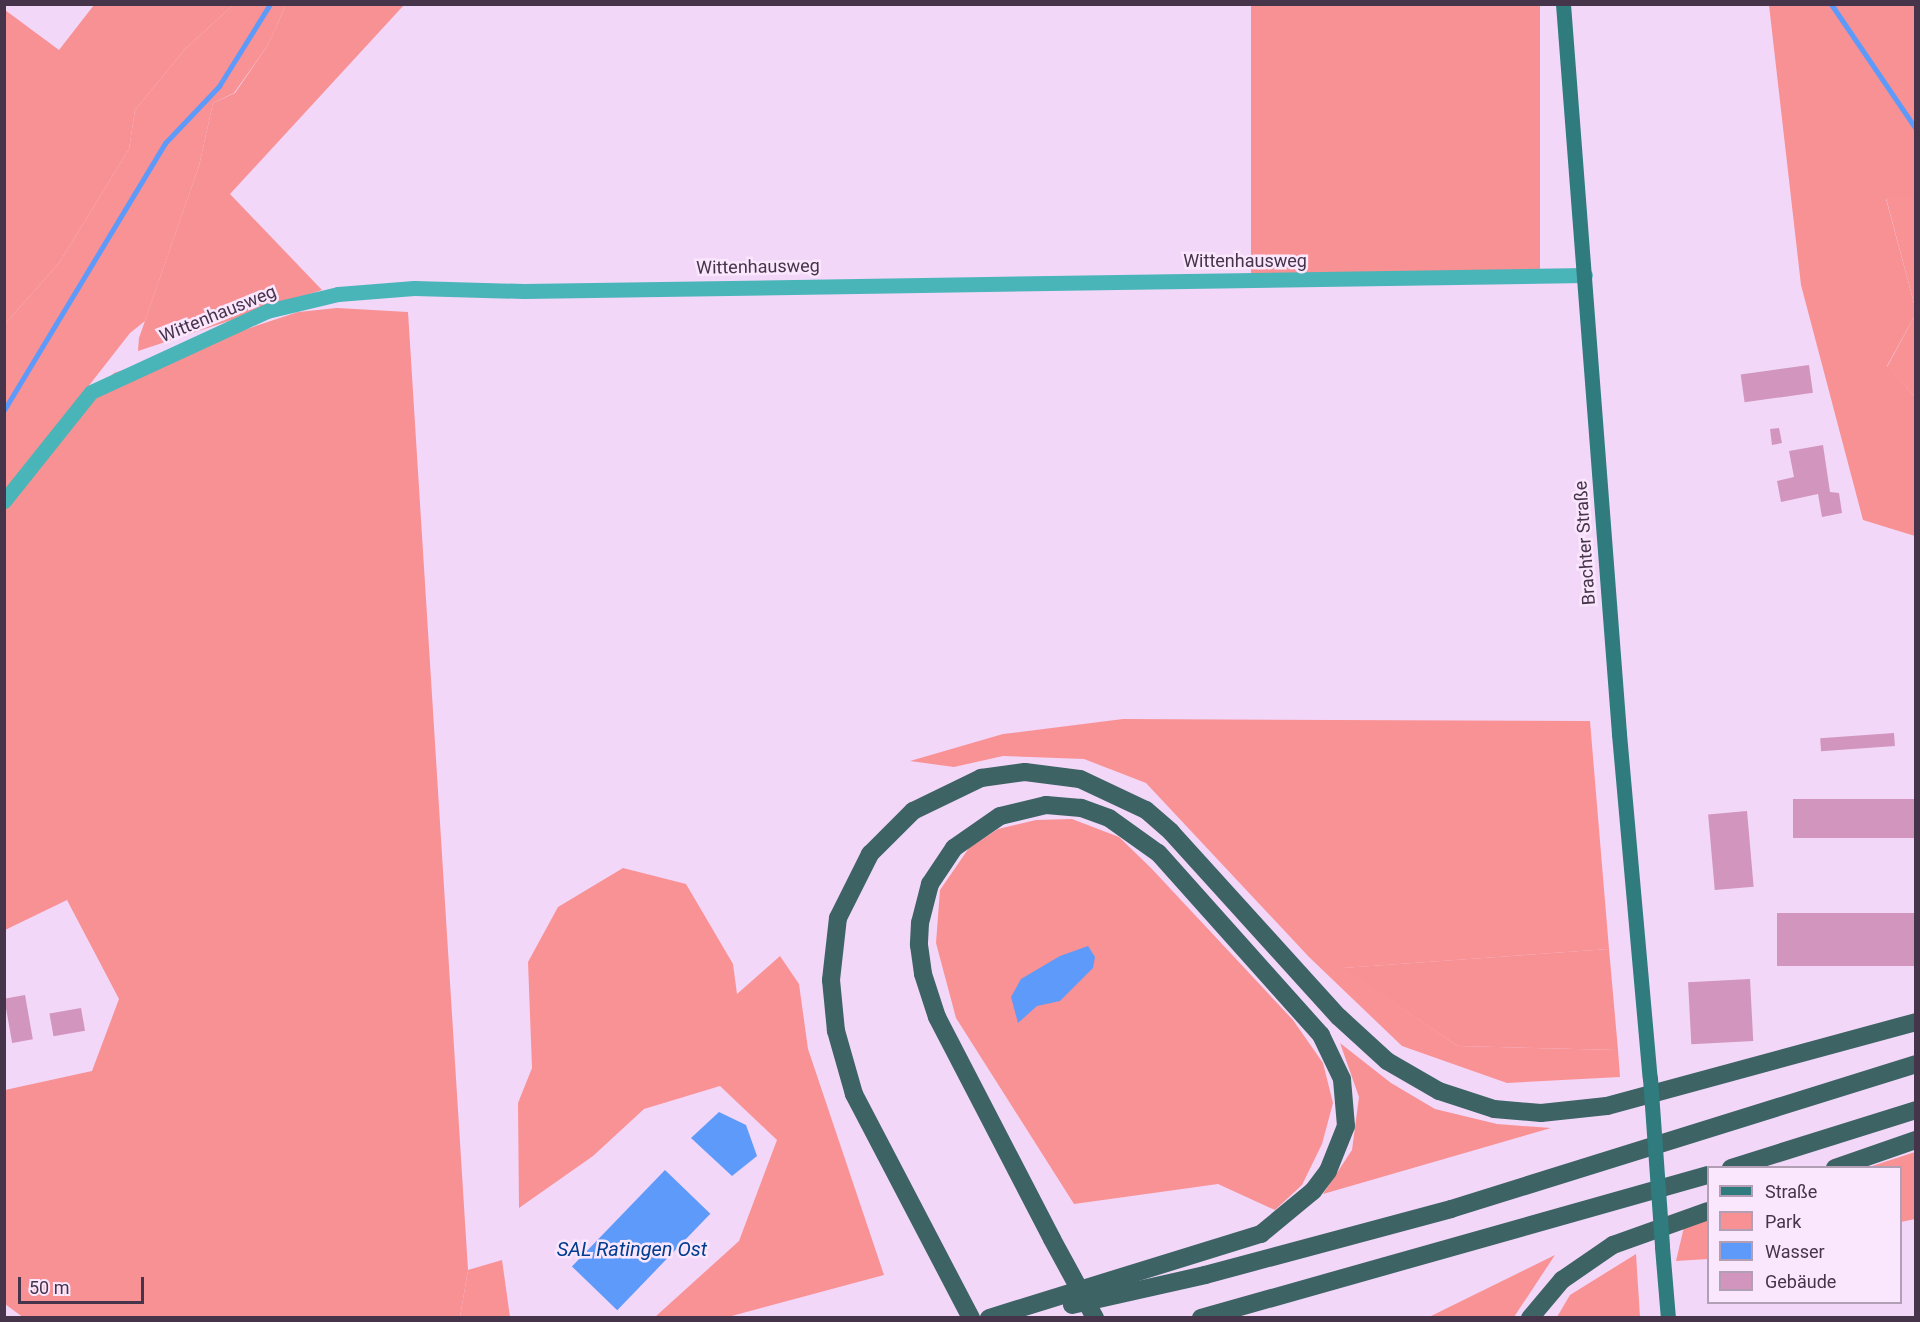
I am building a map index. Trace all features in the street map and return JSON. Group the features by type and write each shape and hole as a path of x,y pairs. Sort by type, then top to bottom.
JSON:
{"highway":[{"path":"971,1317 854,1094 836,1031 832,954 841,910 870,854 913,811 981,778 1025,772 1080,779 1146,810 1171,832 1339,1017 1387,1061 1439,1091 1494,1109 1541,1113 1607,1106 1916,1022"},
{"path":"988,1317 1261,1234 1314,1191 1328,1171 1346,1126 1342,1079 1321,1035 1158,853 1109,818 1081,808 1046,805 1000,816 954,848 930,884 920,923 919,945 923,974 937,1017 1052,1239 1095,1317"},
{"path":"1009,1317 1205,1275 1451,1209 1916,1064"},
{"path":"1734,1166 1916,1110"},
{"path":"1838,1166 1916,1140"},
{"path":"1201,1317 1707,1174"},
{"path":"1530,1317 1562,1280 1612,1245 1707,1210"}],"main road":[{"name":"Brachter Straße","path":"1563,4 1619,734 1650,1078 1668,1317"}],"street":[{"name":"Wittenhausweg","path":"4,501 91,392 267,311 338,294 414,288 524,291 1585,275"}],"green space":[{"path":"94,5 233,5 185,49 135,110 129,149 59,263 5,324 5,10 59,50"},
{"path":"286,5 404,5 230,194 322,290 138,351 139,338 199,166 213,103 235,93 268,45"},
{"path":"1251,5 1540,5 1540,277 1251,277"},
{"path":"1769,5 1915,5 1915,198 1886,199 1915,307 1915,315 1887,366 1915,397 1915,536 1863,520 1801,285"},
{"path":"337,308 408,312 468,1270 460,1317 24,1318 5,1304 5,1090 92,1071 119,999 67,900 5,930 4,510 71,421 114,373 298,312"},
{"path":"1609,949 1618,1050 1458,1046 1342,968"},
{"path":"1340,1043 1391,1083 1435,1109 1497,1124 1551,1128 1323,1194 1352,1150 1359,1097"}],"shaded area":[{"path":"233,5 286,5 268,45 234,93 213,103 199,166 145,321 130,333 5,493 5,324 59,263 129,149 135,110 185,49"},
{"path":"1886,198 1915,198 1915,307"},
{"path":"1915,315 1915,397 1887,367"},
{"path":"1123,719 1590,721 1609,949 1343,968 1458,1046 1618,1050 1620,1077 1507,1083 1402,1046 1309,957 1146,783 1084,759 1003,756 954,767 910,761 1003,734"},
{"path":"1072,819 1119,837 1151,868 1293,1020 1323,1063 1333,1103 1322,1144 1302,1185 1275,1210 1218,1184 1074,1204 956,1018 936,943 940,890 969,848 998,829 1036,820"},
{"path":"623,868 686,884 733,964 737,994 780,956 799,984 808,1049 884,1275 728,1317 655,1317 739,1241 777,1140 720,1086 644,1109 593,1156 519,1208 518,1103 532,1068 528,962 558,907"},
{"path":"1915,1152 1915,1219 1902,1222 1902,1166 1872,1166"},
{"path":"1707,1220 1707,1259 1676,1261 1684,1227"},
{"path":"1636,1254 1640,1317 1557,1317 1570,1295"},
{"path":"1555,1255 1514,1317 1429,1317"},
{"path":"502,1260 510,1317 460,1317 468,1270"}],"water":[{"path":"1088,946 1095,957 1093,968 1060,1001 1037,1006 1018,1023 1011,997 1021,979 1060,956"},
{"path":"719,1112 746,1125 757,1156 732,1176 691,1138"},
{"name":"SAL Ratingen Ost","path":"665,1170 710,1214 617,1310 572,1266"}],"building":[{"path":"1809,365 1813,393 1745,402 1741,375"},
{"path":"1779,428 1782,443 1772,445 1770,429"},
{"path":"1823,445 1830,492 1839,493 1842,513 1822,517 1818,494 1781,502 1777,481 1794,477 1789,451"},
{"path":"1894,733 1895,746 1821,751 1820,738"},
{"path":"1793,799 1916,799 1916,838 1793,838"},
{"path":"1747,811 1754,887 1715,890 1708,814"},
{"path":"1777,913 1916,913 1916,966 1777,966"},
{"path":"1750,979 1753,1041 1691,1044 1688,982"},
{"path":"25,995 33,1039 12,1043 4,999"},
{"path":"81,1008 85,1031 53,1036 49,1014"}],"waterway":[{"path":"4,410 165,143 219,86 270,4"},
{"path":"1831,4 1916,129"}]}
